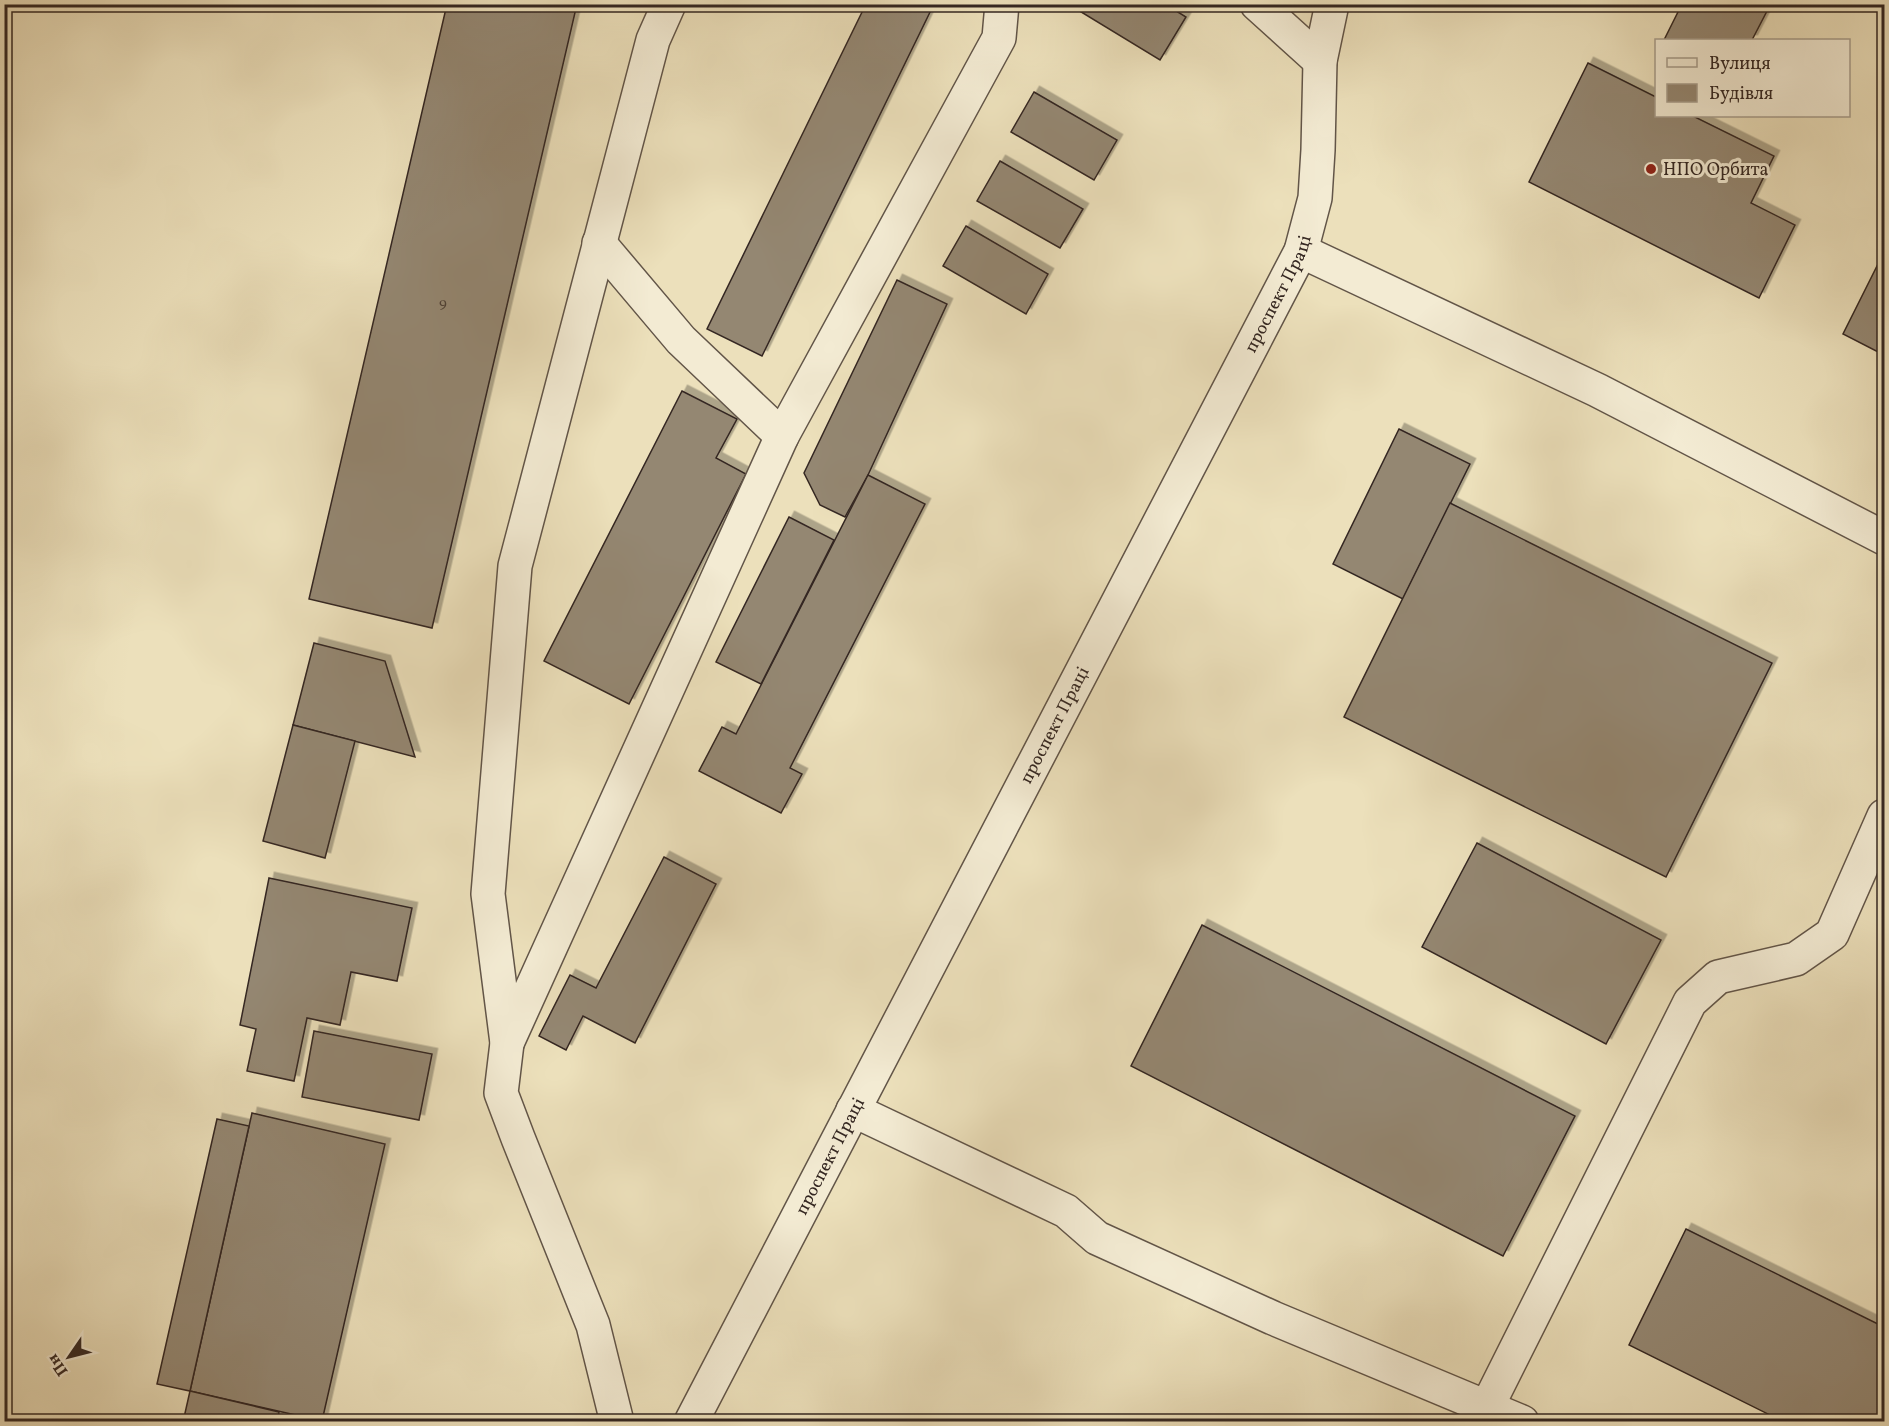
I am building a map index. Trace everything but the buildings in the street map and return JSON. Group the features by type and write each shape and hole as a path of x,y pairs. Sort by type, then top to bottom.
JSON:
{"street":[{"path":"617,1422 593,1325 501,1093 507,1043 488,894 515,566 653,40 669,4"},
{"path":"507,1043 782,436 999,38 1002,4"},
{"path":"1257,4 1320,61"},
{"name":"проспект Праці","path":"691,1422 1301,251 1315,198 1320,61 1332,4"},
{"path":"599,243 681,340 782,436"},
{"path":"1301,251 1597,390 1884,538"},
{"path":"1488,1407 1690,1002 1718,977 1796,959 1832,934 1884,816"},
{"path":"853,1110 1066,1211 1097,1238 1273,1318 1522,1422"}],"place":[{"name":"НПО Орбита","path":"1651,169"}]}
